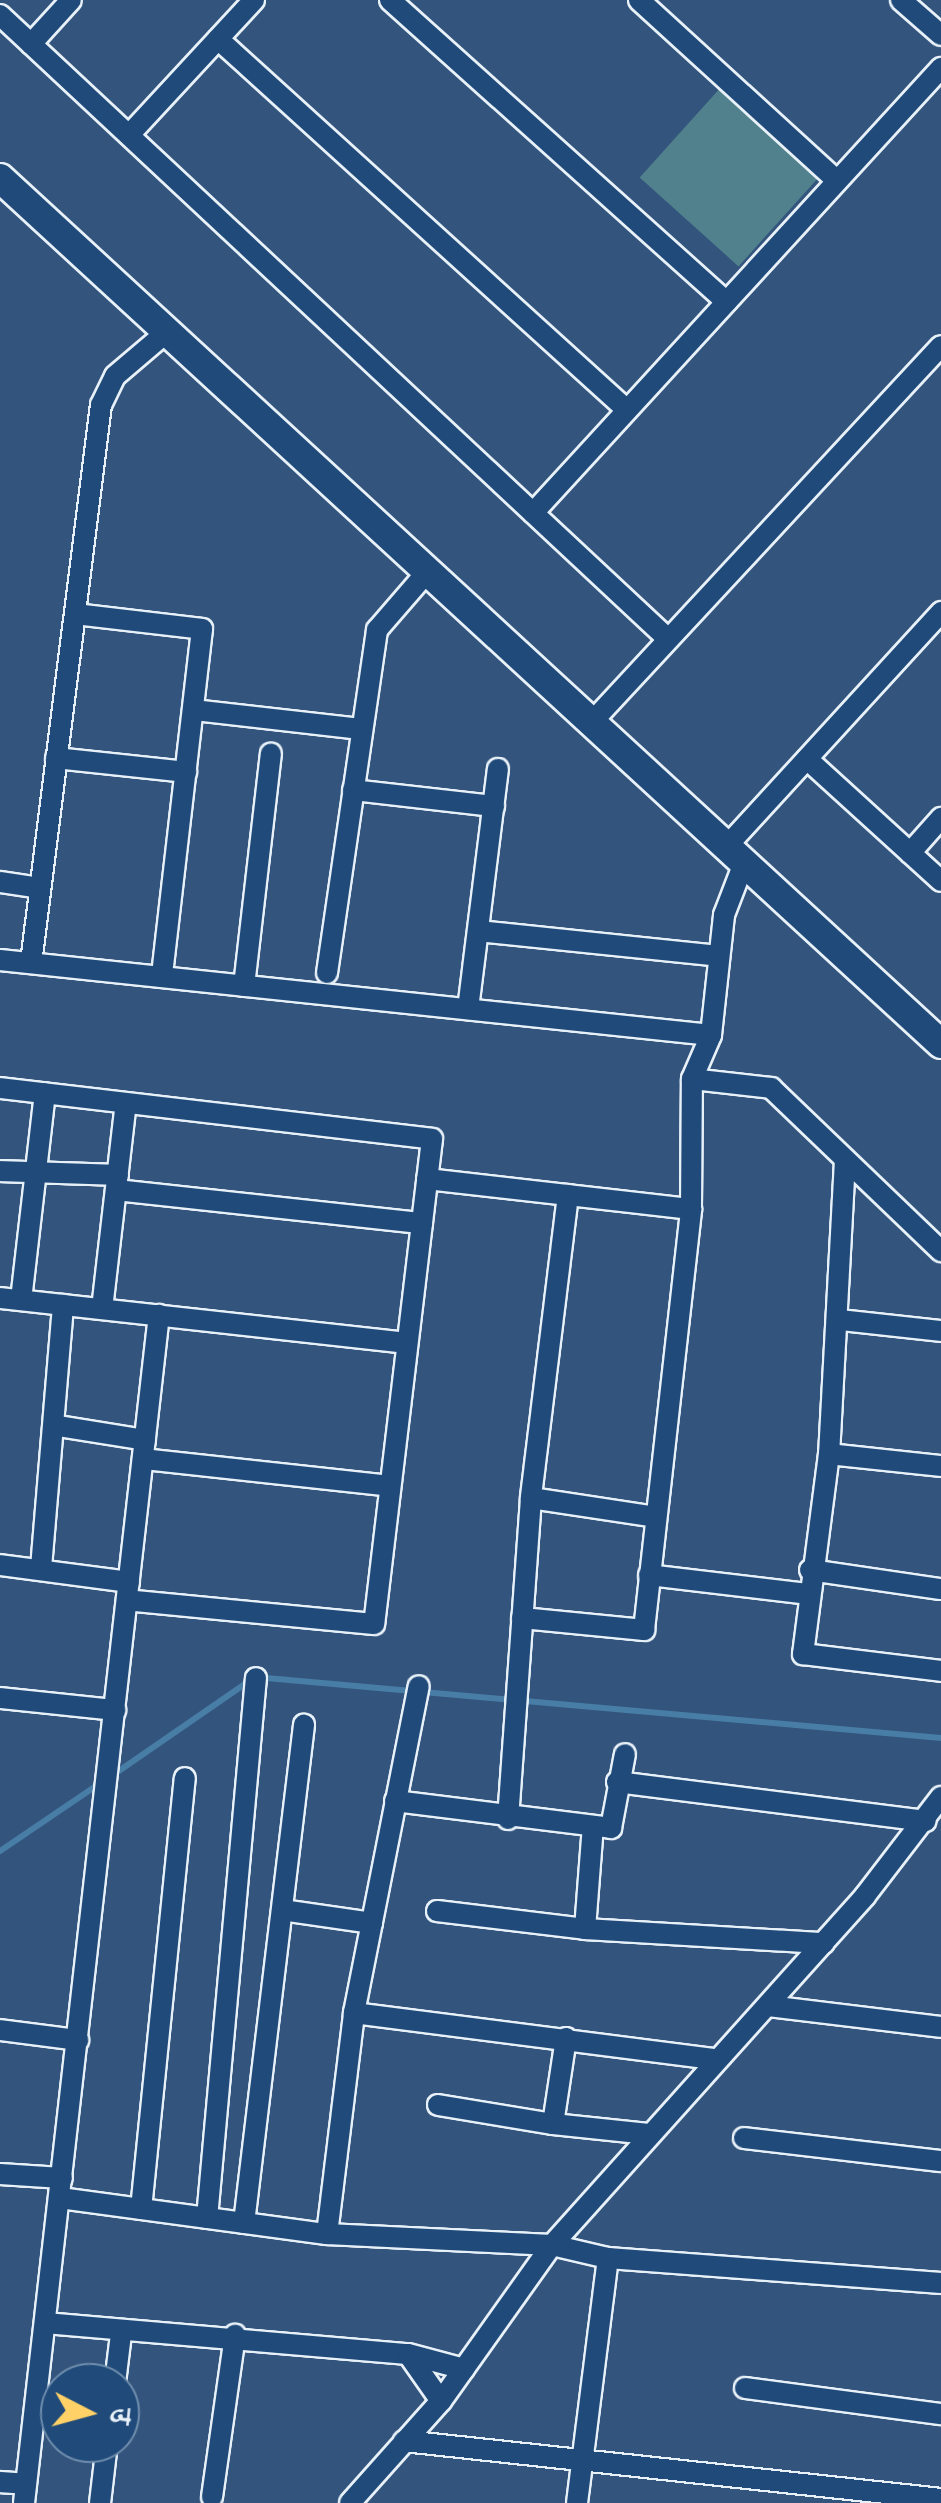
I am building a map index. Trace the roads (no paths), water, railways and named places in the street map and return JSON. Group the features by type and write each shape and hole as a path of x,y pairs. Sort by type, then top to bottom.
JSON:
{"street":[{"path":"31,44 70,0"},
{"path":"129,135 254,0"},
{"path":"390,0 726,302"},
{"path":"639,0 837,181"},
{"path":"901,0 941,35"},
{"path":"0,15 668,639"},
{"path":"218,39 627,410"},
{"path":"533,512 941,68"},
{"path":"0,178 941,1044"},
{"path":"30,963 101,405 115,376 168,332"},
{"path":"590,723 941,346"},
{"path":"327,974 377,630 428,572"},
{"path":"522,1618 644,1630 691,1209 692,1079 710,1035 735,855 807,759 941,612"},
{"path":"75,614 202,630 162,977"},
{"path":"194,710 362,729"},
{"path":"244,986 271,754"},
{"path":"56,758 186,772"},
{"path":"807,759 941,881"},
{"path":"468,1009 498,769"},
{"path":"352,790 494,806"},
{"path":"910,852 941,818"},
{"path":"0,882 40,888"},
{"path":"478,931 720,956"},
{"path":"0,960 710,1035"},
{"path":"692,1079 771,1088 941,1250"},
{"path":"0,1088 432,1139 374,1624 128,1591 41,1568 0,1564"},
{"path":"46,1093 36,1175 10,1299 408,1343"},
{"path":"102,1309 126,1103"},
{"path":"845,1160 840,1320 829,1454 810,1570 803,1654 941,1671"},
{"path":"0,1171 117,1182 422,1223"},
{"path":"427,1179 691,1209"},
{"path":"508,1819 532,1498 568,1195"},
{"path":"41,1568 58,1426 62,1304"},
{"path":"0,2482 25,2494 159,1315"},
{"path":"840,1320 941,1331"},
{"path":"58,1426 144,1450 390,1486"},
{"path":"829,1454 941,1466"},
{"path":"532,1498 656,1517"},
{"path":"810,1570 941,1589"},
{"path":"649,1575 808,1594"},
{"path":"206,2218 256,1678"},
{"path":"327,2234 354,2013 419,1686"},
{"path":"0,1698 115,1710"},
{"path":"244,2223 304,1725"},
{"path":"395,1801 508,1819 610,1828 625,1754"},
{"path":"141,2209 184,1778"},
{"path":"617,1782 926,1821"},
{"path":"350,2503 441,2401 552,2245 713,2059 768,2006 824,1943 926,1821 941,1797"},
{"path":"585,1928 594,1826"},
{"path":"282,1910 372,1923"},
{"path":"438,1911 585,1928 824,1943"},
{"path":"768,2006 941,2027"},
{"path":"354,2013 713,2059"},
{"path":"0,2030 78,2040"},
{"path":"553,2124 566,2038"},
{"path":"438,2105 553,2124 648,2134"},
{"path":"744,2138 941,2161"},
{"path":"0,2174 141,2209 327,2234 552,2245 608,2258 941,2283"},
{"path":"577,2503 608,2258"},
{"path":"45,2323 121,2334 235,2335 408,2354 464,2369"},
{"path":"117,2363 121,2334"},
{"path":"212,2496 235,2335"},
{"path":"408,2354 441,2401"},
{"path":"744,2388 941,2414"},
{"path":"404,2441 941,2499"},
{"path":"100,2503 105,2463"}],"waterway":[{"path":"113,1775 255,1677 941,1738"},
{"path":"0,1851 102,1782"}]}
